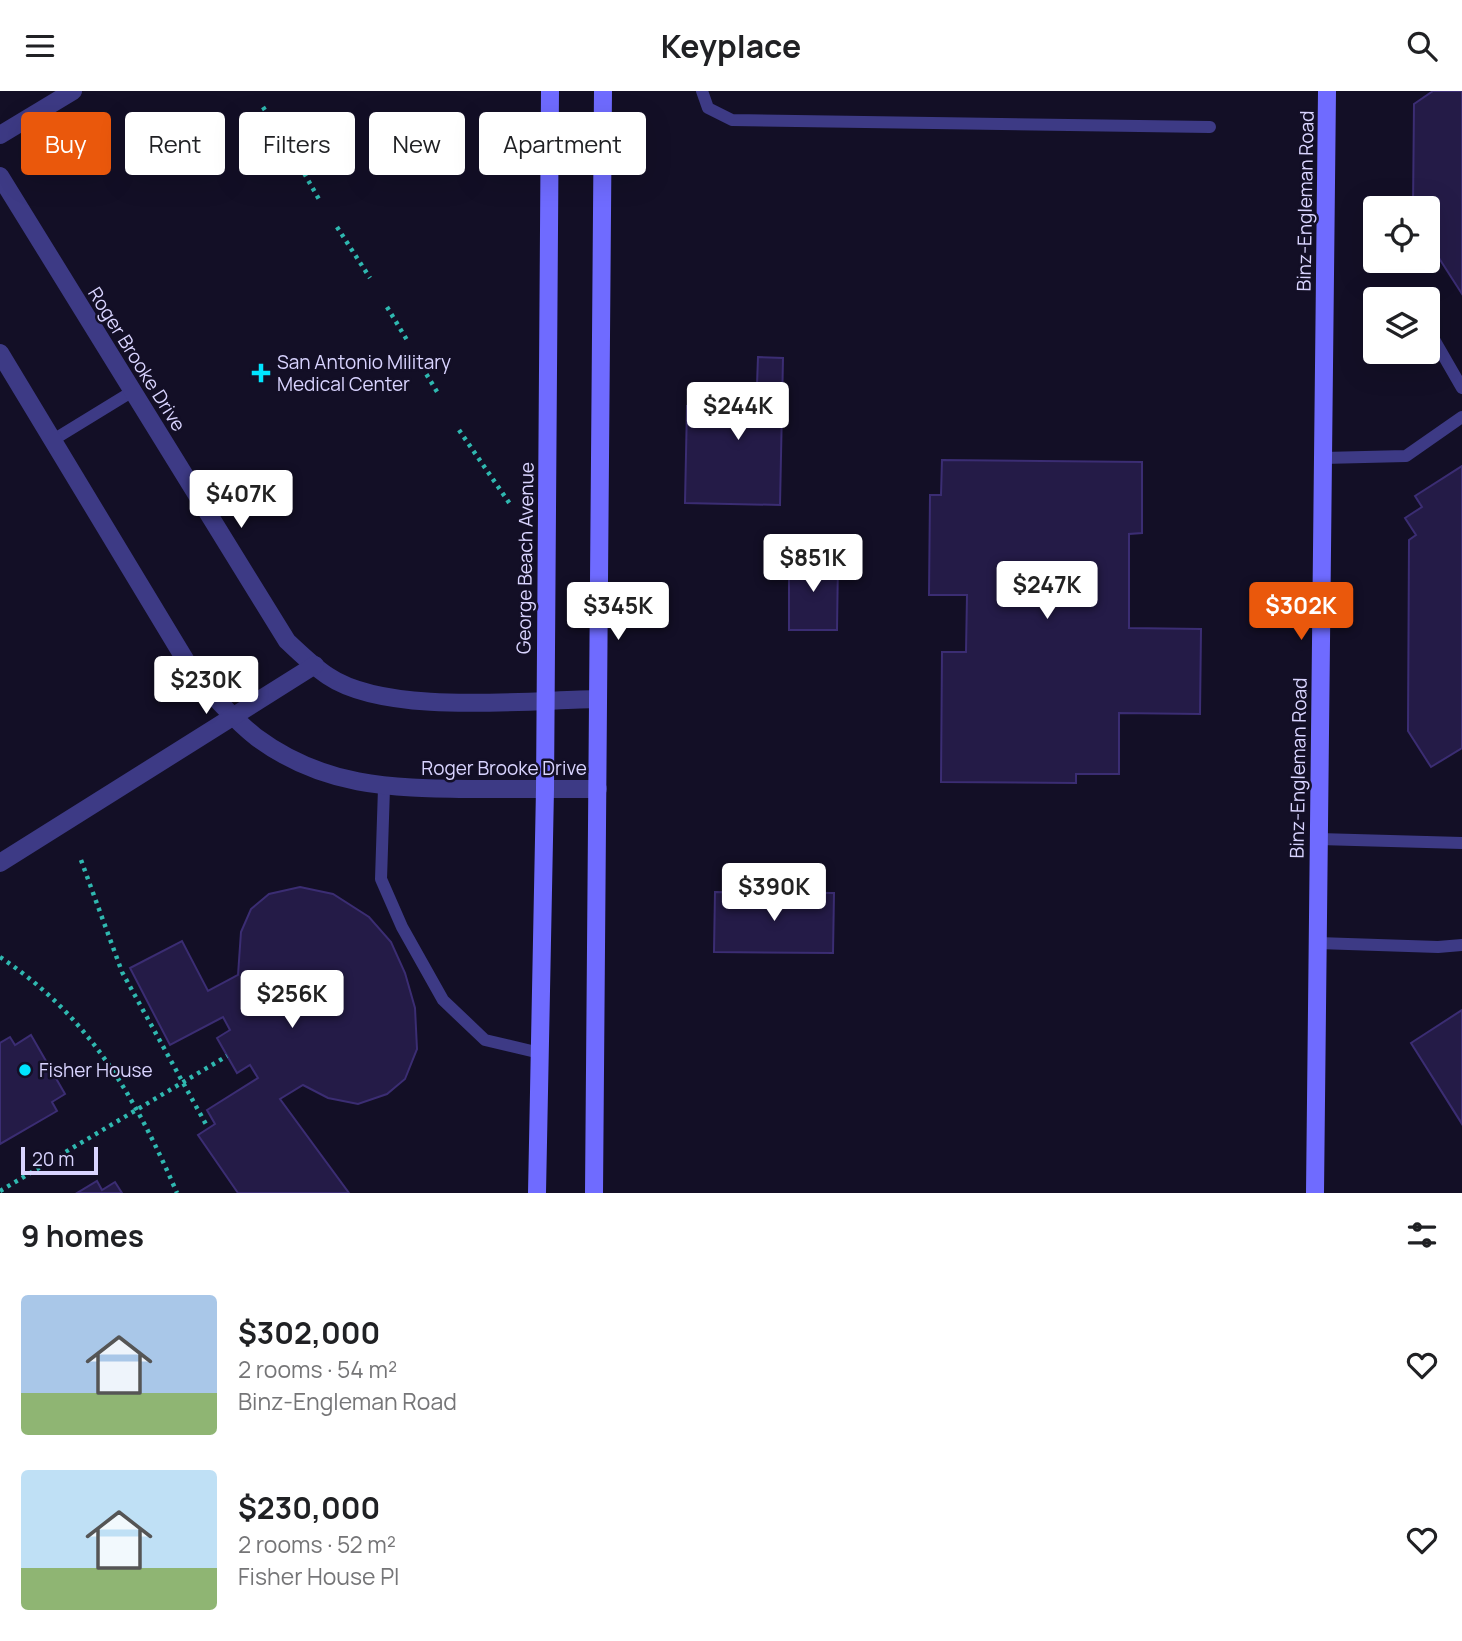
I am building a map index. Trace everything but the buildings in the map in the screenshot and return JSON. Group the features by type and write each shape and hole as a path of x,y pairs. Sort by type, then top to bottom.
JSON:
{"street":[{"path":"0,135 73,91"},
{"name":"George Beach Avenue","path":"537,1193 545,789 550,91"},
{"path":"594,1193 603,91"},
{"name":"Binz-Engleman Road","path":"1315,1193 1327,91"},
{"name":"Roger Brooke Drive","path":"0,176 287,641 329,677 362,692 397,700 598,699"},
{"name":"Roger Brooke Drive","path":"0,353 195,676 233,717 256,737 332,776 384,787 598,789"},
{"path":"0,863 315,665"}],"lane":[{"path":"702,91 708,108 732,120 1210,127"},
{"path":"1440,350 1462,388"},
{"path":"53,440 132,391"},
{"path":"1323,458 1406,456 1462,417"},
{"path":"384,787 381,879 402,927 443,1000 485,1040 540,1053"},
{"path":"1319,839 1462,843"},
{"path":"1318,943 1438,947 1462,945"}],"path":[{"path":"263,107 266,112"},
{"path":"305,175 320,201"},
{"path":"337,227 369,278"},
{"path":"387,307 407,340"},
{"path":"422,367 439,395"},
{"path":"459,431 510,504"},
{"path":"81,860 122,972 208,1128"},
{"path":"0,957 45,991 105,1059 139,1110 177,1193"},
{"path":"0,1191 228,1056"}],"place":[{"name":"San Antonio Military Medical Center","path":"261,373"},
{"name":"Fisher House","path":"25,1070"}]}
